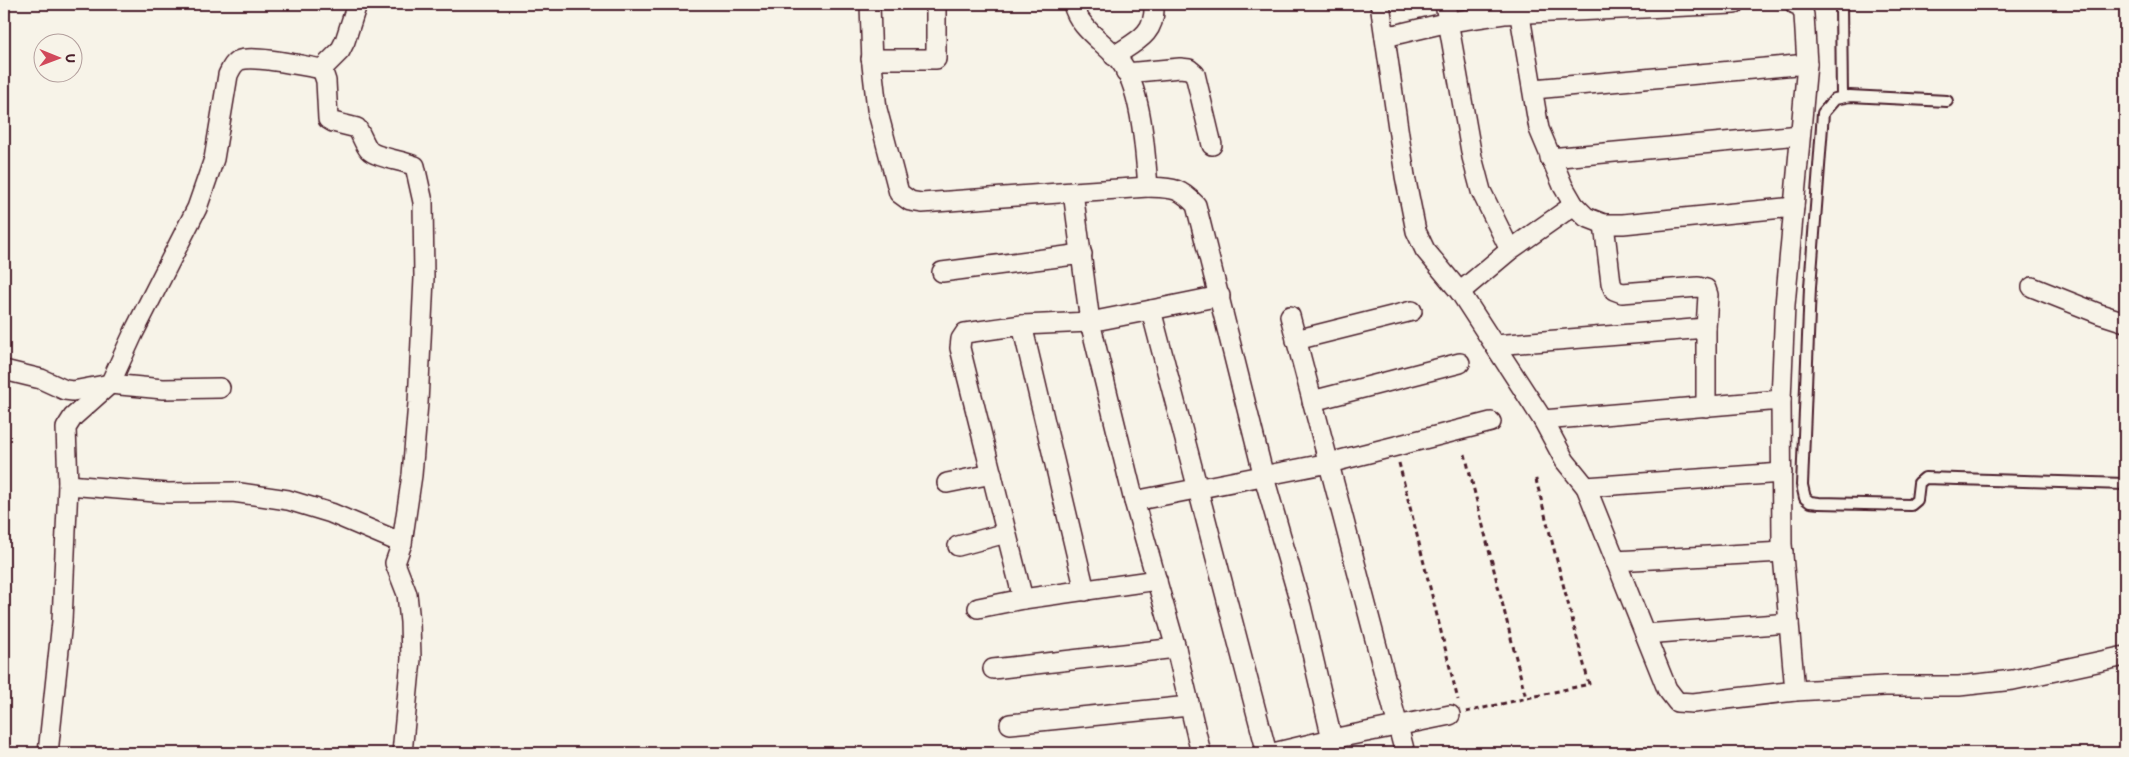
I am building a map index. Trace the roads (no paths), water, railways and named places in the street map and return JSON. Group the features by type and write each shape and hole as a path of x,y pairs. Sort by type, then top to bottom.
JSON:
{"street":[{"path":"322,69 340,51 357,4"},
{"path":"870,4 871,59 877,109 899,194 910,201 922,202 1148,187 1170,188 1184,193 1196,205 1264,477 1301,606 1334,746"},
{"path":"871,59 936,59 936,4"},
{"path":"1073,4 1080,22 1119,61 1126,73 1140,110 1148,187"},
{"path":"1114,56 1146,33 1153,24 1154,4"},
{"path":"1380,4 1405,176 1416,231 1425,250 1460,292 1495,344 1543,420 1565,460 1586,487 1667,688 1677,702 1693,703 1794,691 1886,686 1959,686 2004,681 2125,656"},
{"path":"1385,37 1447,13 1519,8 1734,4"},
{"path":"1794,691 1783,552 1781,400 1785,305 1807,64 1804,15 1802,6 1795,4"},
{"path":"1519,8 1539,128 1550,158 1574,205 1586,217 1604,224 1624,224 1794,208"},
{"path":"1447,13 1472,157 1481,191 1510,250"},
{"path":"48,753 61,642 68,485 65,439 68,422 110,384 134,332 197,208 206,186 219,133 228,75 232,65 239,60 253,58 322,69"},
{"path":"1534,89 1807,64"},
{"path":"1126,73 1180,68 1189,69 1195,74 1212,145"},
{"path":"322,69 326,81 328,119 358,128 368,150 375,155 415,166 423,202 424,278 418,403 412,475 402,543 396,563 407,594 411,659 402,753"},
{"path":"1550,158 1800,135"},
{"path":"1073,192 1090,322 1134,501 1176,648 1201,753"},
{"path":"1460,292 1510,250 1574,205"},
{"path":"1604,224 1611,284 1614,290 1622,293 1706,289 1708,295 1706,407"},
{"path":"942,272 1082,254"},
{"path":"2032,287 2125,322"},
{"path":"1023,599 960,348 961,339 965,333 1022,325 1090,322 1220,296"},
{"path":"1151,310 1267,753"},
{"path":"1296,340 1412,311"},
{"path":"1290,316 1396,726 1405,753"},
{"path":"1022,325 1086,591"},
{"path":"1495,344 1706,328"},
{"path":"1312,401 1460,363"},
{"path":"4,370 72,391 110,384 163,389 220,388"},
{"path":"1543,420 1781,400"},
{"path":"1134,501 1329,463 1491,422"},
{"path":"1586,487 1782,473"},
{"path":"947,483 992,474"},
{"path":"68,485 168,493 233,492 280,498 331,513 402,543"},
{"path":"958,546 1006,533"},
{"path":"1615,561 1783,552"},
{"path":"978,608 1023,599 1156,580"},
{"path":"1645,634 1789,623"},
{"path":"993,669 1176,648"},
{"path":"1010,724 1189,706"},
{"path":"1273,753 1334,746 1396,726 1455,714"}],"lane":[{"path":"1841,4 1842,97"},
{"path":"1946,101 1842,97 1835,100 1823,114 1810,297 1802,485 1805,498 1810,502 1819,503 1911,506 1917,500 1919,483 1925,478 2125,484"}]}
